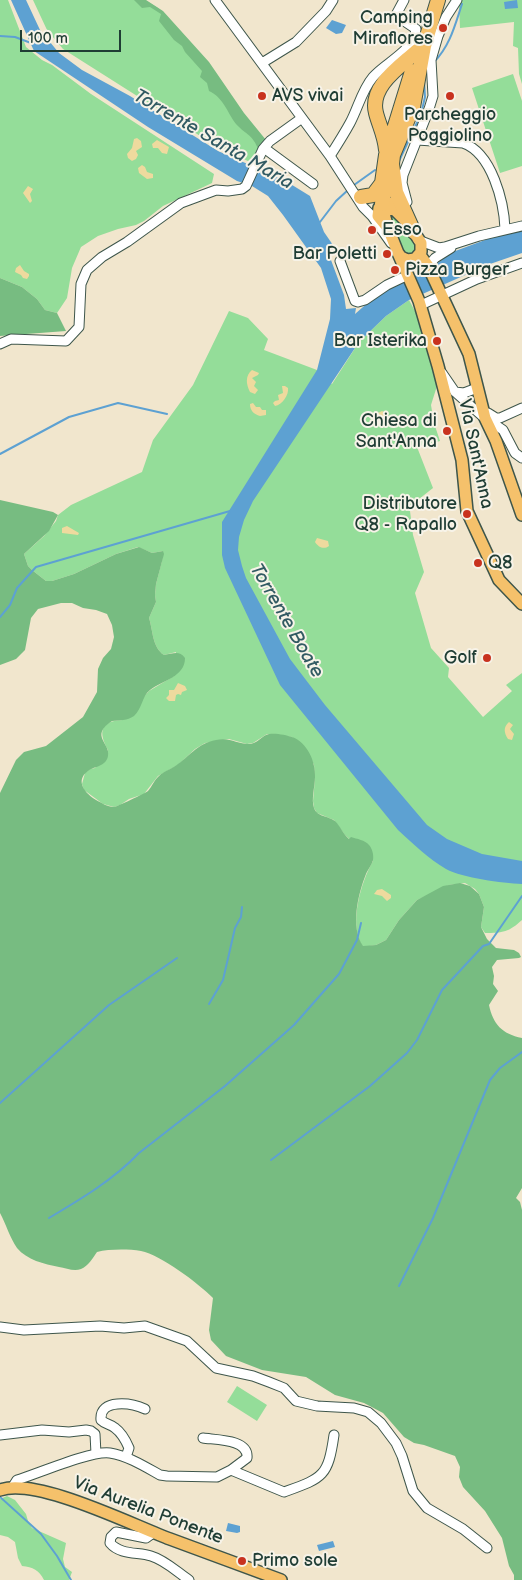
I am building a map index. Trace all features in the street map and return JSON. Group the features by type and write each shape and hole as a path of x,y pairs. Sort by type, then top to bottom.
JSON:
{"highway":[{"path":"355,192 372,195 382,183 433,0"},
{"path":"382,204 389,155 413,107 417,62 438,0"},
{"path":"414,232 396,192 389,155 375,105 382,85 389,76 417,62"}],"main road":[{"path":"382,204 392,203 396,206 422,246 420,255 415,259 403,258 398,253"},
{"name":"Via Sant'Anna","path":"382,204 379,208 378,216 388,228 420,302 438,366 462,460 468,511 499,580 522,604"},
{"path":"388,228 384,216 386,211 390,209 396,210 414,232"},
{"path":"420,255 428,266 469,354 481,406 490,418 496,441 522,513"},
{"name":"Via Aurelia Ponente","path":"0,1490 12,1488 42,1491 79,1502 153,1533 281,1580"}],"street":[{"path":"215,0 330,156 363,207 372,216 398,253"},
{"path":"262,63 296,42 326,11 332,0"},
{"path":"330,156 350,122 366,86 374,76 403,52 415,37 416,29 398,17 397,13 404,0"},
{"path":"457,0 446,17 431,60 433,96 406,165 402,183 416,228 414,232 439,248 504,229 522,226"},
{"path":"0,344 11,339 66,341 77,332 79,327 81,284 87,270 181,203 216,190 242,189 246,186 264,148 302,118"},
{"path":"417,140 463,143 478,154 495,178 501,197 504,229"},
{"path":"264,148 313,184"},
{"path":"355,192 370,202 382,204"},
{"path":"428,266 434,258 464,240"},
{"path":"420,255 446,251"},
{"path":"340,261 350,290 355,301 358,302 365,300 387,285 408,276"},
{"path":"420,302 440,292 522,263"},
{"path":"438,366 454,392 490,418 503,430 515,453 522,458"},
{"path":"454,392 464,393 477,388"},
{"path":"490,418 510,414 522,408"},
{"path":"0,1327 24,1330 145,1326 186,1340 216,1368 253,1376 284,1388 296,1401 317,1406 354,1408 368,1412 381,1423 396,1443 413,1491 427,1508 463,1529 487,1548"},
{"path":"126,1457 129,1448 124,1437 115,1427 107,1425 101,1420 100,1413 104,1407 111,1405 136,1405 145,1409"},
{"path":"0,1435 42,1430 68,1432 91,1430 95,1434 96,1454"},
{"path":"231,1470 284,1492 304,1485 318,1477 327,1468 334,1435"},
{"path":"12,1488 17,1480 96,1454 108,1452 126,1457 160,1475 167,1476 217,1476 231,1470 247,1458 248,1453 246,1449 239,1444 203,1438"},
{"path":"153,1533 146,1538 116,1532 111,1537 110,1543 114,1548 152,1556 166,1563 189,1580"}],"green space":[{"path":"0,0 8,0 26,47 91,94 214,174 212,183 163,206 144,221 98,236 81,247 72,268 67,298 57,313 45,310 37,299 22,287 0,278"},
{"path":"33,0 145,0 158,8 253,133 259,147 252,163 216,146 63,49 47,30"},
{"path":"134,0 146,0 163,11 209,62 244,113 266,140 259,151 252,138 236,124 218,97 209,91 207,83 200,77 202,71 159,21 161,14 150,7 142,8"},
{"path":"462,0 522,0 522,84 519,74 518,48 513,46 514,22 460,28 459,5"},
{"path":"513,74 522,101 522,166 500,173 472,88"},
{"path":"399,213 416,247 416,252 409,255 403,250 389,215"},
{"path":"0,278 22,287 37,299 45,310 57,313 66,331 0,336"},
{"path":"409,300 417,315 437,386 431,405 440,441 417,447 433,488 419,499 410,511 413,535 424,572 415,593 431,648 449,668 448,677 483,717 512,691 506,685 522,673 522,920 505,931 485,933 481,927 484,907 479,894 465,883 449,885 417,900 399,920 386,940 376,945 363,947 359,938 356,916 364,880 373,861 345,835 334,820 317,813 313,801 314,765 309,754 292,737 267,734 253,743 247,744 229,739 205,743 195,749 178,765 158,776 144,794 114,807 103,804 84,790 82,784 85,773 95,768 108,750 102,733 106,725 123,720 149,691 174,676 176,652 164,655 160,652 155,643 149,618 156,602 156,584 163,551 152,553 138,547 116,554 74,574 52,581 46,581 32,570 28,566 24,554 44,536 56,521 58,515 71,505 142,472 153,440 193,385 229,311 248,318 268,339 264,350 317,370 332,384 359,342 386,316"},
{"path":"0,500 53,512 58,515 49,531 24,554 28,566 46,581 74,574 116,554 139,547 152,553 163,551 164,554 156,584 156,602 149,618 155,643 160,652 164,655 180,654 185,658 184,664 177,674 147,693 134,716 126,720 112,721 105,726 101,735 108,751 107,760 90,769 84,775 82,783 85,791 105,805 114,807 148,791 161,774 176,766 199,747 209,742 225,739 249,744 269,734 292,737 302,743 310,753 314,765 313,801 316,811 320,815 335,821 349,839 351,837 363,841 372,850 373,860 363,882 356,920 359,938 363,946 376,945 386,940 399,920 417,900 443,886 460,883 470,886 479,894 484,907 481,927 487,939 496,948 514,950 521,957 497,960 492,967 493,984 498,991 489,1005 493,1018 499,1027 509,1034 522,1038 522,1188 516,1198 520,1202 522,1210 522,1580 514,1580 502,1538 485,1511 463,1487 459,1477 460,1467 455,1456 414,1443 404,1437 383,1413 364,1403 335,1395 306,1377 262,1370 226,1356 211,1340 209,1330 213,1298 179,1270 159,1258 141,1251 107,1250 97,1252 84,1268 70,1270 36,1261 21,1252 12,1240 0,1213 0,793 16,760 24,752 46,746 83,717 97,692 98,669 103,658 111,649 114,637 112,625 107,614 72,603 61,603 38,609 31,618 25,650 16,659 0,665"},
{"path":"237,1386 267,1405 257,1421 227,1402"},
{"path":"7,1496 15,1500 26,1514 32,1528 66,1543 63,1559 65,1567 72,1572 69,1580 44,1580 35,1570 22,1566 18,1558 15,1542 8,1537 0,1535 0,1499"}],"sand":[{"path":"137,138 141,141 142,147 136,151 138,155 132,161 128,158 127,154 132,148 134,139"},
{"path":"157,140 169,147 167,154 162,153 158,148 153,148 152,144"},
{"path":"142,165 147,172 153,174 153,178 147,179 139,173 138,168"},
{"path":"28,186 33,189 30,194 32,201 30,203 23,193"},
{"path":"20,265 29,274 27,279 15,272 16,268"},
{"path":"252,370 259,373 252,378 256,382 254,386 258,390 255,394 250,392 247,383 247,377"},
{"path":"282,386 288,388 286,397 275,406 273,403 279,400 278,395 283,393"},
{"path":"253,403 256,407 266,410 266,415 260,416 253,412 250,404"},
{"path":"382,411 386,413 383,418 388,421 385,426 380,425 376,417"},
{"path":"67,526 79,533 78,535 62,533 62,528"},
{"path":"317,538 328,541 329,546 325,548 319,547 315,542"},
{"path":"178,683 185,686 187,690 182,692 181,695 176,695 175,701 169,701 166,698 169,695 169,690 174,690"},
{"path":"509,722 513,725 510,729 514,734 512,740 508,739 505,732"},
{"path":"382,889 391,895 391,898 387,901 382,896 374,894 377,890"}],"water":[{"path":"11,0 26,0 40,30 59,53 82,70 130,96 218,151 284,180 310,196 324,232 335,248 328,252 344,295 346,309 356,308 355,314 379,293 434,266 450,253 501,234 522,231 522,253 490,264 409,300 386,316 359,342 253,501 244,520 239,537 238,550 246,578 290,659 325,705 427,825 447,839 482,854 522,861 522,884 472,877 446,869 427,856 398,830 280,685 225,568 222,555 222,522 317,370 330,319 331,299 321,268 268,196 252,186 237,181 148,127 34,51"},
{"path":"517,0 518,8 505,9 504,2"},
{"path":"332,20 346,25 342,33 336,34 326,28"},
{"path":"228,1523 240,1526 240,1532 226,1531"},
{"path":"333,1541 335,1547 319,1551 317,1545"}],"waterway":[{"path":"434,62 448,42 462,4"},
{"path":"0,36 15,37 31,43"},
{"path":"399,161 421,114 425,97 424,81"},
{"path":"354,185 375,170"},
{"path":"320,222 336,201 348,190"},
{"path":"0,454 69,417 118,403 167,414"},
{"path":"0,617 10,605 17,588 36,567 230,511"},
{"path":"271,1160 370,1086 407,1053 417,1040 442,990 483,946 489,944 522,896"},
{"path":"209,1004 223,980 235,928 241,917 242,907"},
{"path":"49,1218 108,1180 139,1153 225,1086 294,1025 339,974 357,940 361,923"},
{"path":"0,1103 109,1005 177,958"},
{"path":"399,1286 433,1218 490,1080 500,1068 522,1052"},
{"path":"0,1497 41,1534 71,1580"}],"place":[{"name":"Camping Miraflores","path":"443,28"},
{"name":"AVS vivai","path":"262,96"},
{"name":"Parcheggio Poggiolino","path":"450,96"},
{"name":"Esso","path":"372,230"},
{"name":"Bar Poletti","path":"387,254"},
{"name":"Pizza Burger","path":"395,270"},
{"name":"Bar Isterika","path":"437,341"},
{"name":"Chiesa di Sant'Anna","path":"447,431"},
{"name":"Distributore Q8 - Rapallo","path":"467,514"},
{"name":"Q8","path":"478,563"},
{"name":"Golf","path":"487,658"},
{"name":"Primo sole","path":"242,1561"}],"water label":[{"name":"Torrente Santa Maria","path":"213,140"},
{"name":"Torrente Boate","path":"286,621"}]}
